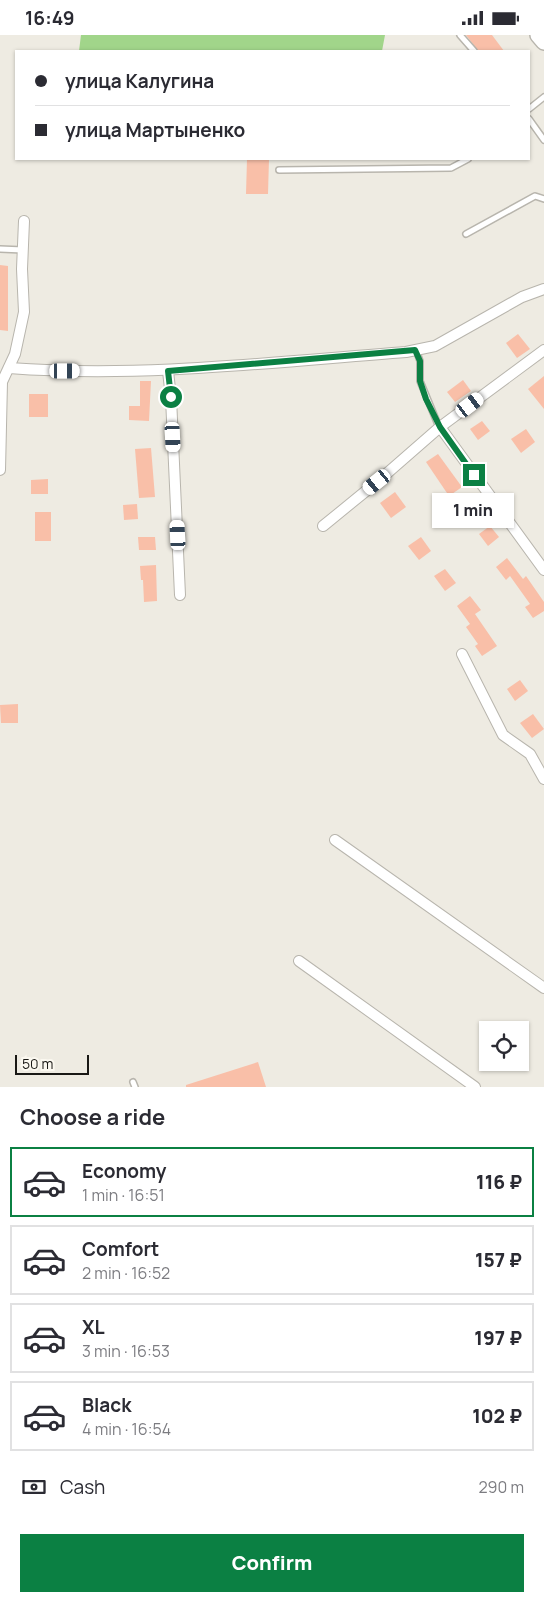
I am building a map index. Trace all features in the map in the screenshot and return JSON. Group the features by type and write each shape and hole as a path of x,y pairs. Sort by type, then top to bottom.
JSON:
{"main road":[{"path":"538,35 544,42"}],"street":[{"path":"0,470 2,382 16,354 24,312 24,221"},
{"path":"9,368 47,371 168,371 415,350 435,346 522,297 544,289"},
{"path":"323,526 440,427 544,350"},
{"path":"168,371 171,397 180,595"},
{"path":"440,427 544,570"},
{"path":"462,654 502,735 530,754 544,779"},
{"path":"335,840 544,988"},
{"path":"300,961 475,1087"}],"lane":[{"path":"460,35 473,50"},
{"path":"530,108 544,97"},
{"path":"530,120 544,140"},
{"path":"279,169 451,168 466,160"},
{"path":"466,234 535,196 544,199"},
{"path":"0,249 23,249"},
{"path":"415,350 420,361 420,381 440,427"}],"green space":[{"path":"81,35 385,35 382,50 79,50"}],"building":[{"path":"466,35 492,35 503,50 477,50"},
{"path":"247,160 269,160 268,194 246,194"},
{"path":"0,265 8,266 8,331 0,330"},
{"path":"518,334 530,349 517,358 506,343"},
{"path":"544,376 544,409 528,389"},
{"path":"463,380 471,391 455,402 447,392"},
{"path":"140,381 151,381 149,421 129,420 129,406 140,406"},
{"path":"29,394 48,394 48,417 29,417"},
{"path":"482,421 490,431 478,440 470,429"},
{"path":"526,429 535,442 521,453 511,439"},
{"path":"151,448 155,497 139,498 135,449"},
{"path":"438,454 462,487 449,496 426,462"},
{"path":"48,479 48,494 31,494 31,480"},
{"path":"395,492 406,507 391,518 380,503"},
{"path":"472,500 479,510 467,519 460,509"},
{"path":"137,504 138,519 124,520 123,505"},
{"path":"35,512 51,512 51,541 35,541"},
{"path":"490,526 499,537 488,546 479,534"},
{"path":"138,537 155,537 156,550 139,550"},
{"path":"421,537 431,551 419,560 408,546"},
{"path":"507,558 523,579 526,576 544,602 544,611 533,618 525,607 530,604 510,576 506,580 496,567"},
{"path":"156,565 157,601 144,602 140,566"},
{"path":"445,569 456,583 445,591 434,576"},
{"path":"470,596 481,610 475,614 497,646 482,656 475,646 478,644 466,627 470,624 457,606"},
{"path":"520,680 528,691 515,701 507,689"},
{"path":"18,704 18,723 1,723 0,705"},
{"path":"533,714 544,729 532,738 520,723"},
{"path":"258,1062 266,1087 186,1087 186,1085"}],"route":[{"path":"171,397 168,371 415,350 420,361 420,381 426,399 440,427 474,475"}]}
